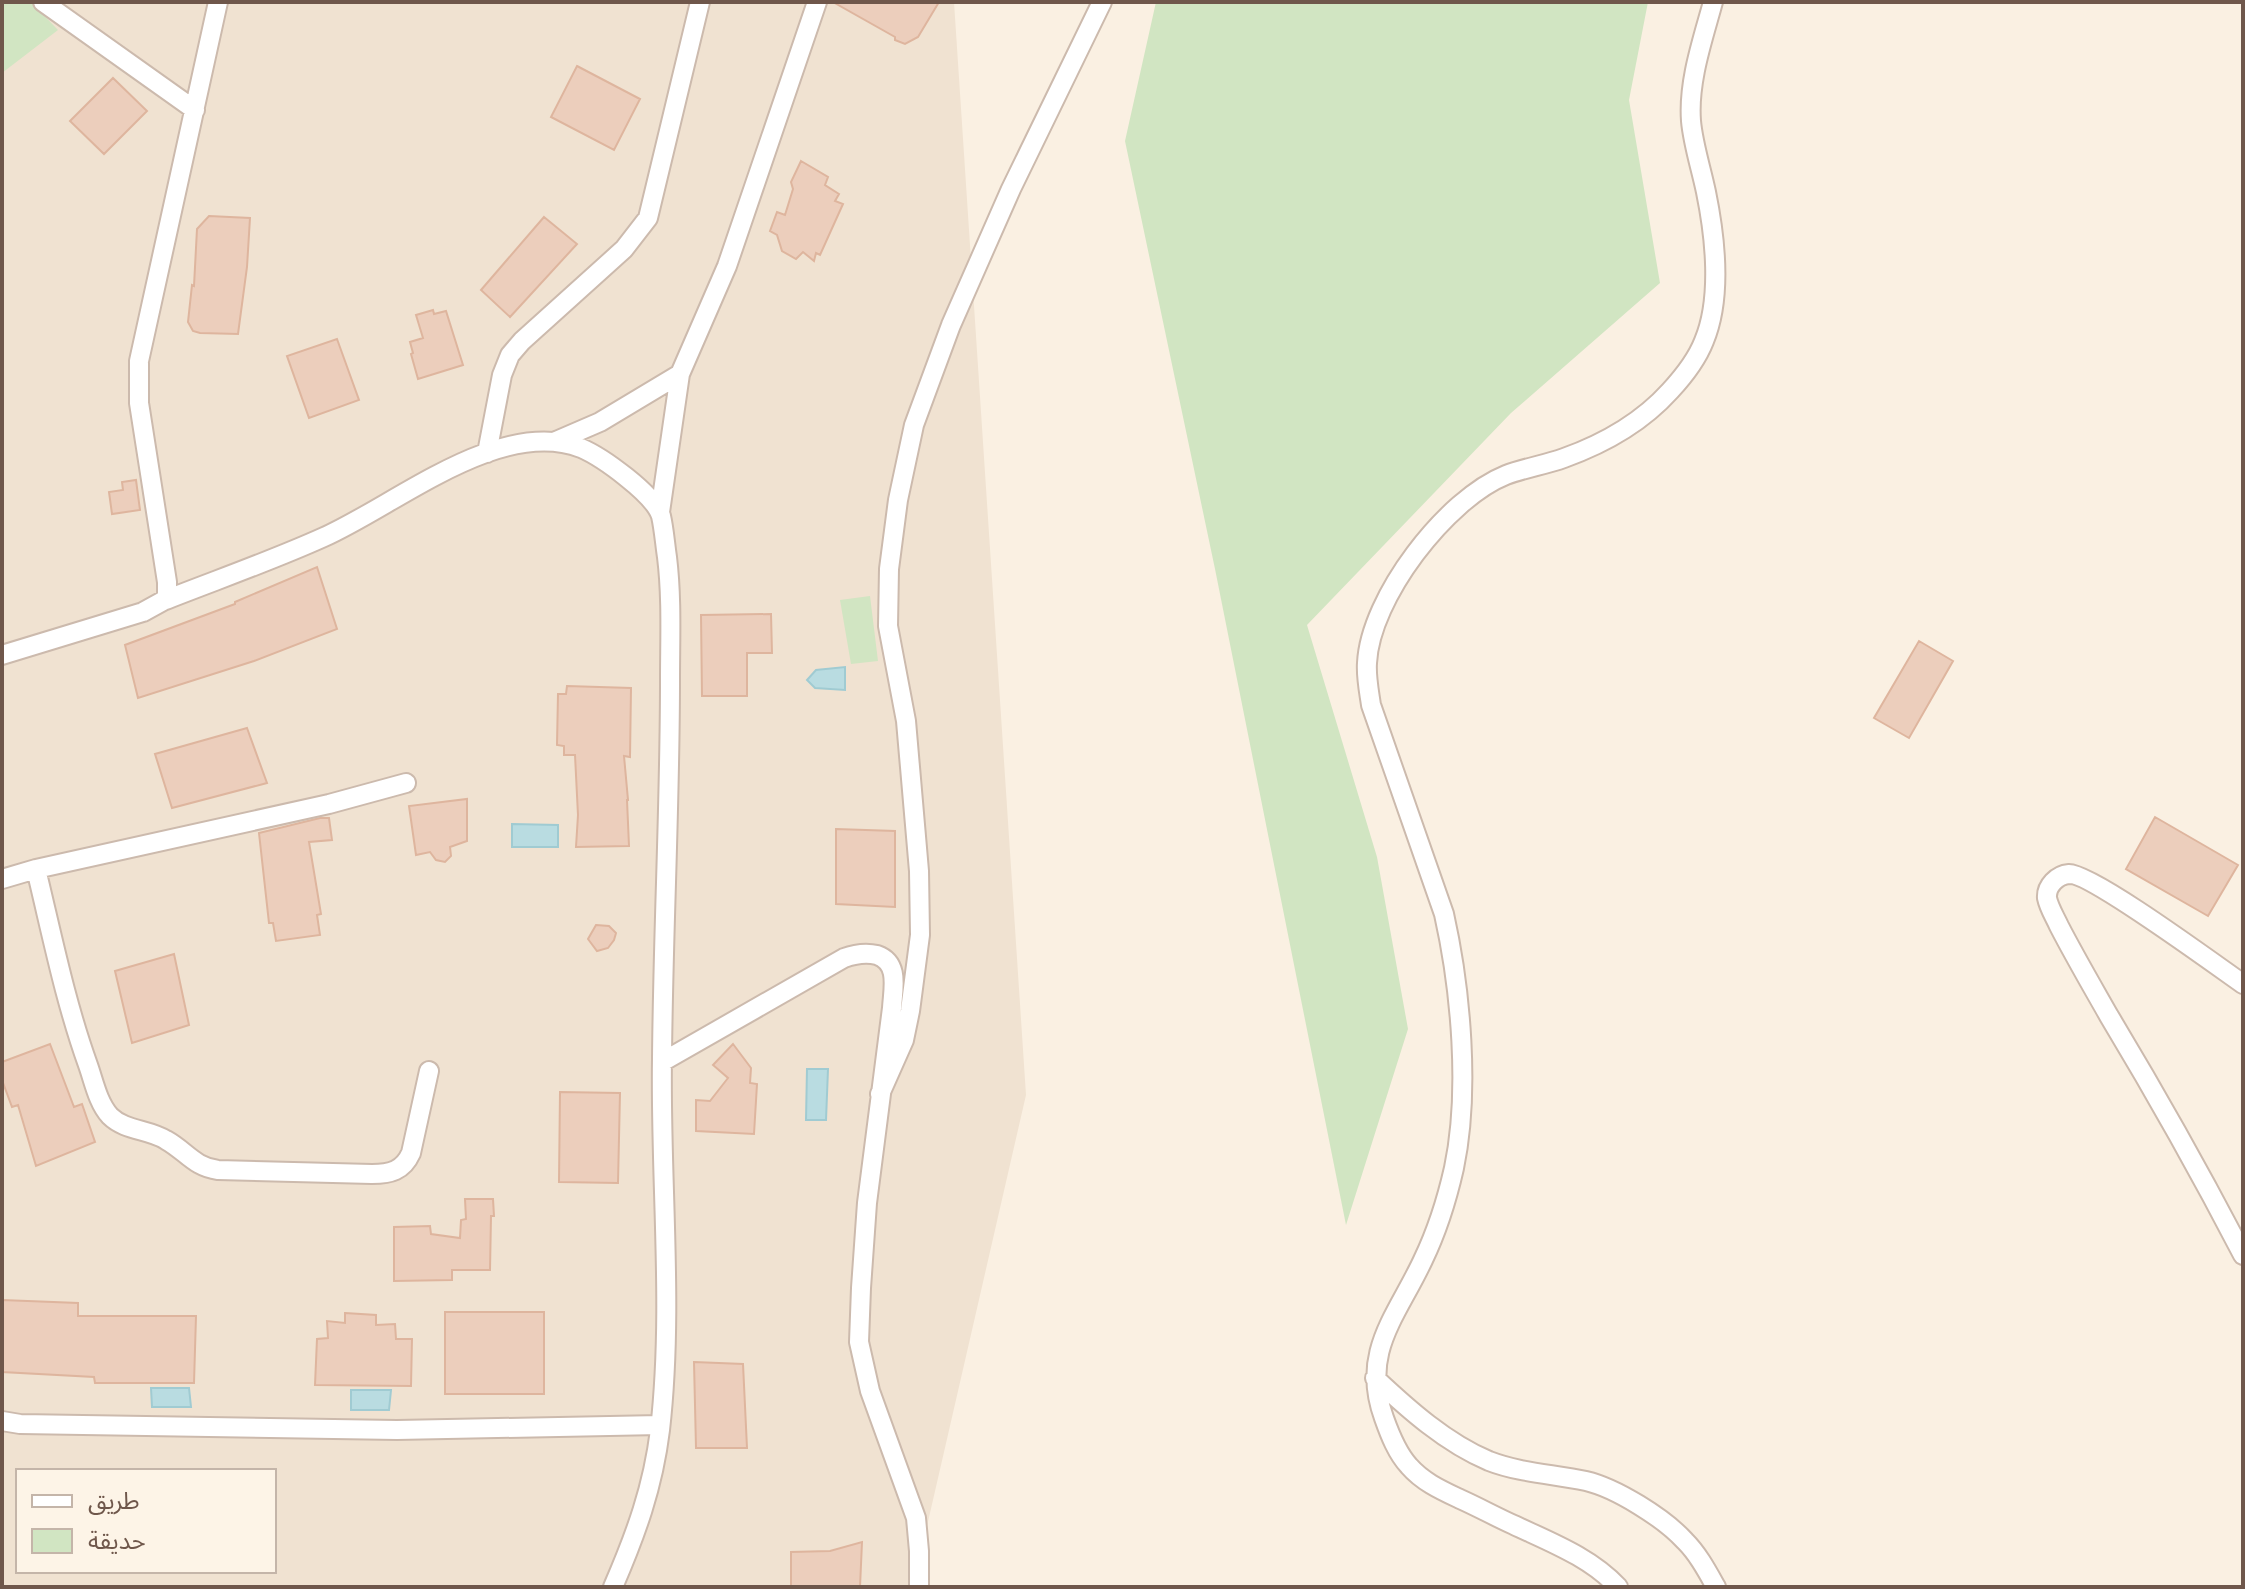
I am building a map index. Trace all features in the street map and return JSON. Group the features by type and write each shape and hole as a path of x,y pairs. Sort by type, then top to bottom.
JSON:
{"street":[{"path":"43,2 195,110"},
{"path":"163,601 167,596 167,582 137,386 139,361 218,2"},
{"path":"487,453 502,375 510,355 624,249 648,218 700,2"},
{"path":"613,1587 644,1510 654,1468 664,1384 662,1062 670,588 660,512 680,374 727,266 817,2"},
{"path":"880,1094 904,1040 920,935 919,871 908,734 888,626 889,569 898,500 914,425 951,325 1011,189 1102,2"},
{"path":"1618,1587 1588,1562 1419,1477 1393,1442 1378,1402 1375,1378 1377,1357 1422,1262 1445,1199 1457,1147 1461,1037 1452,949 1444,914 1371,705 1367,661 1382,610 1409,562 1458,505 1506,475 1564,458 1614,435 1643,416 1670,391 1695,359 1705,340 1711,315 1714,254 1711,221 1691,122 1691,97 1713,2"},
{"path":"2,655 143,612 163,601 326,536 471,458 515,444 556,441 600,422 680,374"},
{"path":"556,441 585,449 641,490 660,512"},
{"path":"2,879 406,783"},
{"path":"36,869 71,1015 101,1102 110,1116 122,1125 165,1139 200,1166 218,1170 357,1174 395,1171 406,1164 411,1153 429,1071"},
{"path":"2243,984 2082,876 2068,874 2049,886 2047,896 2051,911 2071,951 2171,1122 2243,1255"},
{"path":"662,1062 835,962 852,955 871,954 888,960 893,974 892,1008 866,1217 859,1342 870,1391 916,1518 919,1587"},
{"path":"1375,1378 1411,1410 1476,1455 1506,1466 1585,1481 1615,1491 1659,1519 1686,1541 1716,1587"},
{"path":"2,1421 20,1424 397,1430 660,1425"}],"shaded area":[{"path":"2,2 954,2 1026,1095 913,1587 2,1587"}],"green space":[{"path":"2,2 31,2 58,30 2,73"},
{"path":"1156,2 1648,2 1629,100 1660,283 1511,413 1307,625 1377,857 1408,1029 1346,1225 1215,569 1125,141"},
{"path":"870,596 878,661 851,664 840,600"}],"water":[{"path":"845,667 845,690 815,688 807,680 816,670"},
{"path":"512,824 558,825 558,847 512,847"},
{"path":"807,1069 828,1069 826,1120 806,1120"},
{"path":"151,1388 189,1388 191,1407 152,1407"},
{"path":"351,1390 391,1390 389,1410 351,1410"}],"building":[{"path":"833,2 939,2 918,37 905,44"},
{"path":"577,66 640,99 614,150 551,117"},
{"path":"113,78 147,111 104,154 70,121"},
{"path":"801,161 828,177 825,185 839,194 835,201 843,204 820,255 816,253 814,261 803,252 796,259 782,251 777,235 770,231 777,212 785,215 793,189 791,182"},
{"path":"209,216 250,218 238,334 200,333 193,331 188,322 194,286 197,229"},
{"path":"544,217 577,244 510,317 481,290"},
{"path":"433,310 434,314 446,311 463,365 418,379 410,342 423,338 416,315"},
{"path":"337,339 359,400 309,418 287,356"},
{"path":"136,480 140,510 112,514 109,492 123,490 122,482"},
{"path":"317,567 337,629 254,661 138,698 125,645 235,604"},
{"path":"771,614 772,653 747,653 747,696 702,696 701,615"},
{"path":"1919,641 1953,661 1909,738 1874,718"},
{"path":"567,686 631,688 630,757 624,756 629,846 576,847 575,755 564,755 564,746 557,745 558,694 566,694"},
{"path":"247,728 267,783 172,808 155,754"},
{"path":"467,799 467,841 450,847 451,856 445,862 436,860 430,852 416,855 409,806"},
{"path":"2155,817 2238,865 2208,916 2126,869"},
{"path":"329,818 332,840 309,842 321,914 317,915 320,935 276,941 273,923 269,923 259,833"},
{"path":"836,829 895,831 895,907 836,904"},
{"path":"596,925 609,926 616,933 608,948 597,951 588,939"},
{"path":"174,954 189,1025 132,1043 115,971"},
{"path":"50,1044 74,1107 82,1104 95,1142 36,1166 18,1105 12,1107 2,1080 2,1062"},
{"path":"733,1044 751,1068 750,1083 757,1084 754,1134 696,1131 696,1100 710,1101 728,1078 713,1065"},
{"path":"560,1092 620,1093 618,1183 559,1182"},
{"path":"465,1199 493,1199 490,1270 452,1270 452,1280 394,1281 394,1227 430,1226 431,1234 460,1238 461,1220 466,1219"},
{"path":"2,1300 78,1303 78,1316 196,1316 194,1383 95,1383 94,1377 2,1372"},
{"path":"445,1312 544,1312 544,1394 445,1394"},
{"path":"345,1313 376,1315 376,1325 395,1324 396,1339 412,1339 411,1386 315,1385 317,1339 328,1338 327,1321 345,1323"},
{"path":"694,1362 743,1364 747,1448 696,1448"},
{"path":"862,1542 860,1587 791,1587 791,1552 830,1551"}]}
